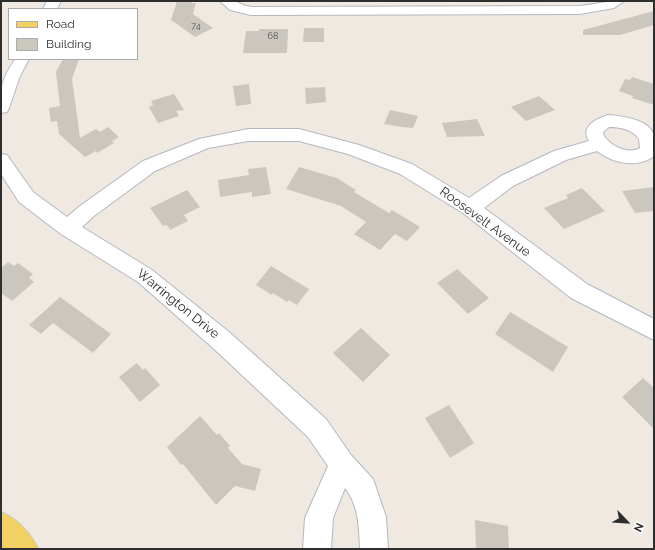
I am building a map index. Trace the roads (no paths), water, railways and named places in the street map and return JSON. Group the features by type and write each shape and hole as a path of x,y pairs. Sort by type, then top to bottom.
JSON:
{"main road":[{"path":"1,527 22,549"}],"street":[{"path":"227,1 238,9 251,11 580,10 602,7 614,4 617,1"},
{"path":"1,108 12,76 21,60"},
{"name":"Roosevelt Avenue","path":"68,228 87,211 149,166 205,143 248,135 299,135 353,149 406,169 470,208 579,290 654,330"},
{"path":"470,208 513,178 560,155 600,144"},
{"name":"Warrington Drive","path":"1,160 26,197 68,228 145,276 221,340 317,428 342,464 363,489 372,516 374,549"},
{"path":"317,549 319,518 342,464"}]}
